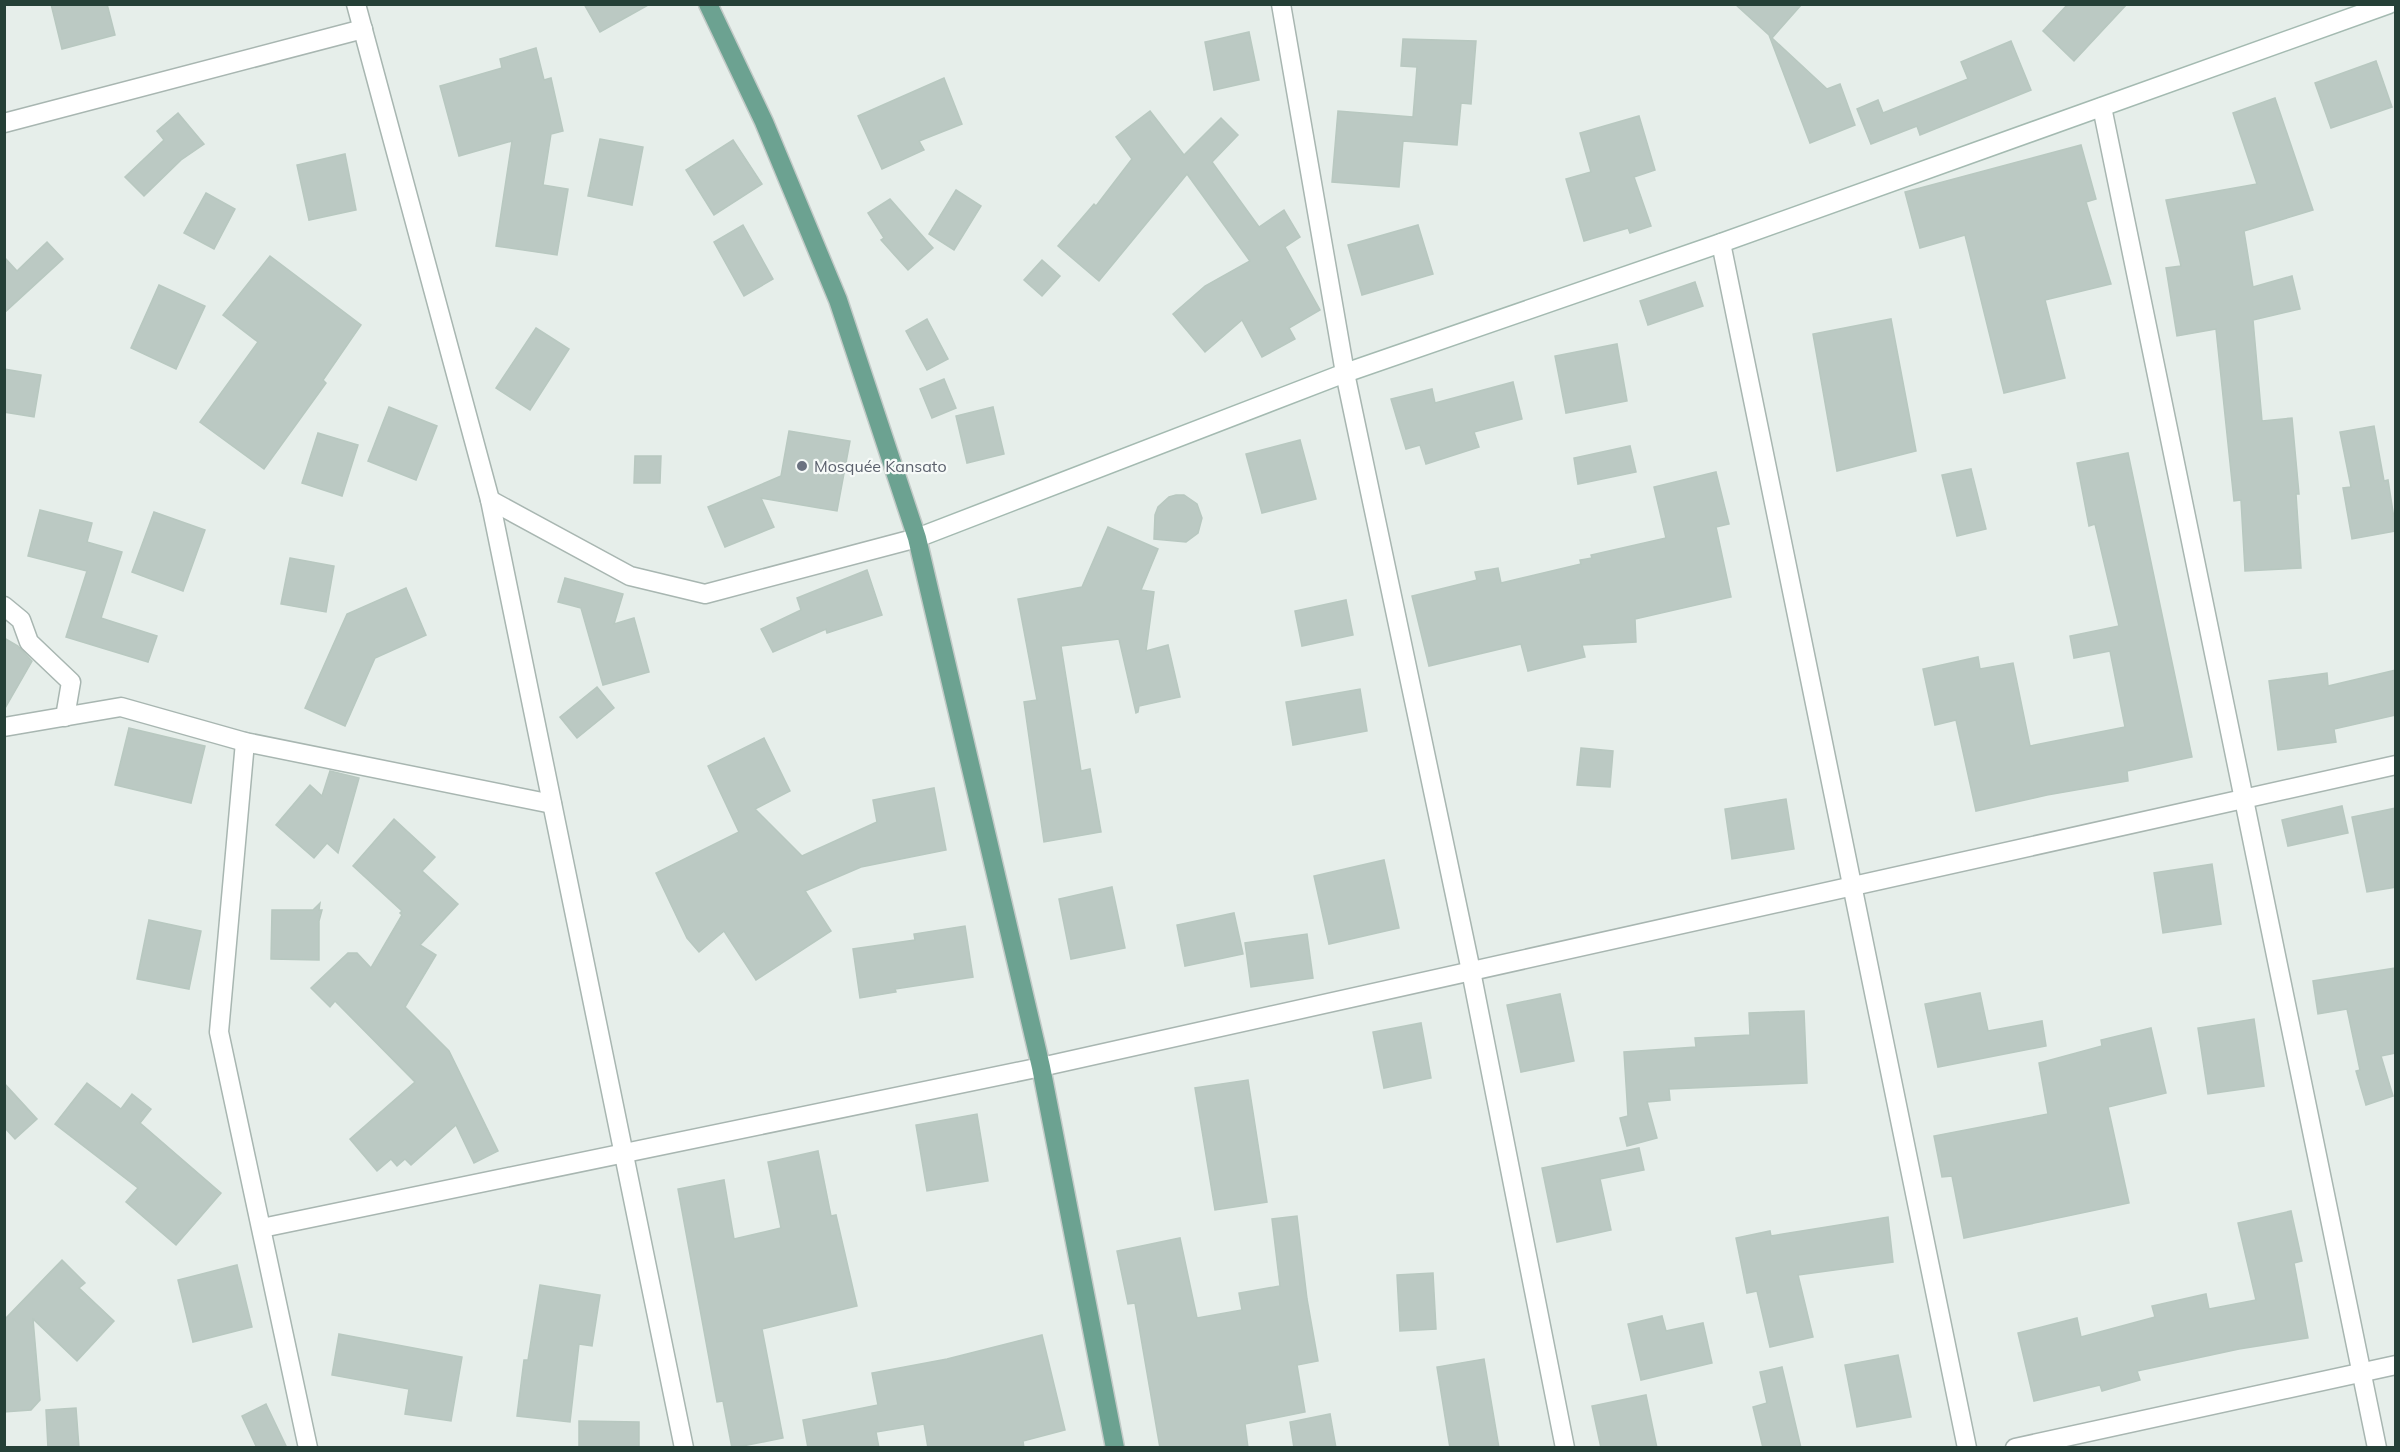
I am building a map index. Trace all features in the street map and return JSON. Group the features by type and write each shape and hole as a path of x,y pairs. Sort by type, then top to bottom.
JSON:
{"main road":[{"path":"708,4 764,122 838,300 917,538 1041,1067 1115,1448"}],"street":[{"path":"356,4 490,500 684,1448"},
{"path":"1281,4 1345,373 1471,971 1565,1448"},
{"path":"490,500 630,576 705,594 917,538 1345,373 1721,243 2390,4"},
{"path":"4,123 363,29"},
{"path":"2102,107 2377,1448"},
{"path":"1721,243 1967,1448"},
{"path":"4,606 21,620 29,642 71,682 65,717"},
{"path":"4,727 121,707 245,742 552,804"},
{"path":"245,742 219,1032 308,1448"},
{"path":"262,1228 1041,1067 2396,765"},
{"path":"2015,1448 2396,1365"}],"building":[{"path":"51,4 107,4 115,35 62,49"},
{"path":"584,4 650,4 600,32"},
{"path":"1735,4 1802,4 1772,38 1827,89 1840,84 1855,125 1810,143 1769,35"},
{"path":"2068,4 2127,4 2074,61 2043,31"},
{"path":"1249,32 1259,80 1214,90 1205,42"},
{"path":"1403,39 1476,41 1471,104 1461,103 1457,145 1403,141 1399,187 1332,182 1338,111 1413,117 1417,67 1401,66"},
{"path":"2011,41 2031,90 1920,135 1917,126 1871,144 1857,109 1878,100 1883,113 1968,79 1961,62"},
{"path":"536,48 544,80 551,78 563,131 551,134 543,185 568,189 557,255 496,246 512,141 459,156 440,86 502,68 500,59"},
{"path":"2376,61 2392,107 2331,128 2315,83"},
{"path":"944,78 962,124 919,141 924,150 882,169 858,116"},
{"path":"2275,98 2313,210 2244,231 2253,287 2292,276 2300,309 2253,320 2262,421 2292,418 2299,494 2296,494 2301,568 2245,571 2241,500 2234,501 2216,329 2177,336 2166,268 2181,266 2166,200 2257,184 2233,113"},
{"path":"1150,111 1184,155 1221,118 1238,135 1212,162 1259,227 1284,210 1300,237 1285,247 1320,310 1289,328 1295,339 1262,357 1242,320 1205,352 1173,314 1205,286 1250,261 1187,174 1099,281 1058,246 1094,204 1096,206 1132,159 1116,137"},
{"path":"178,113 204,144 181,160 144,196 125,177 164,140 157,131"},
{"path":"1639,116 1655,170 1634,177 1651,226 1630,233 1628,228 1584,241 1566,179 1591,172 1580,133"},
{"path":"600,139 643,147 632,205 588,196"},
{"path":"733,140 762,184 714,215 686,170"},
{"path":"2081,145 2096,199 2086,202 2111,284 2045,300 2065,378 2004,393 1965,235 1920,248 1905,192"},
{"path":"345,154 356,210 309,220 297,165"},
{"path":"956,190 981,206 954,250 929,234"},
{"path":"206,193 235,209 214,249 184,233"},
{"path":"890,199 933,248 908,270 881,240 884,238 868,213"},
{"path":"743,225 773,279 744,296 714,242"},
{"path":"1418,225 1433,274 1362,295 1348,245"},
{"path":"47,242 63,259 4,313 4,257 17,271"},
{"path":"270,256 361,325 323,380 326,383 264,469 200,422 258,342 223,315"},
{"path":"1042,260 1060,276 1042,296 1024,280"},
{"path":"1695,282 1703,306 1648,325 1640,301"},
{"path":"159,285 205,306 176,369 131,348"},
{"path":"927,319 948,359 927,370 906,331"},
{"path":"1891,319 1916,451 1837,471 1813,334"},
{"path":"536,328 569,349 530,410 496,388"},
{"path":"1617,344 1627,401 1566,413 1555,356"},
{"path":"4,369 41,375 34,417 4,412"},
{"path":"944,379 956,408 932,418 920,389"},
{"path":"1513,382 1522,419 1474,432 1479,447 1426,464 1420,445 1406,449 1391,399 1432,389 1435,403"},
{"path":"389,407 437,426 416,480 368,461"},
{"path":"993,407 1004,454 967,463 956,416"},
{"path":"2374,426 2384,481 2388,480 2396,531 2352,539 2343,488 2351,487 2340,432"},
{"path":"789,431 850,441 837,511 761,498 774,527 725,547 708,507 781,476"},
{"path":"318,433 358,445 342,496 302,483"},
{"path":"1300,440 1316,499 1262,513 1246,454"},
{"path":"1630,446 1636,472 1578,484 1574,458"},
{"path":"2128,453 2192,757 2127,771 2128,781 2047,795 1976,811 1956,720 1935,725 1923,669 1978,657 1980,669 2013,663 2030,746 2125,727 2110,651 2074,658 2070,636 2119,626 2095,524 2089,526 2077,463"},
{"path":"635,456 661,456 660,483 634,483"},
{"path":"1971,469 1986,529 1957,536 1942,475"},
{"path":"1716,472 1729,524 1716,527 1731,597 1635,619 1636,642 1582,645 1585,657 1528,671 1521,644 1429,666 1412,596 1477,580 1475,572 1498,568 1501,583 1581,564 1580,560 1592,558 1591,555 1666,538 1654,487"},
{"path":"1184,495 1197,504 1202,518 1198,533 1186,542 1154,539 1155,515 1158,507 1169,497"},
{"path":"40,510 92,523 87,542 122,552 101,618 157,636 148,662 66,637 87,571 28,556"},
{"path":"154,512 205,530 183,591 132,572"},
{"path":"1108,527 1158,549 1141,590 1154,592 1146,651 1168,645 1180,697 1139,706 1136,713 1119,639 1061,646 1081,771 1090,769 1101,832 1044,842 1024,702 1037,700 1018,599 1082,587"},
{"path":"290,558 334,566 326,612 281,604"},
{"path":"867,570 882,615 827,633 826,629 773,652 761,629 801,610 797,598"},
{"path":"565,578 623,594 614,624 634,618 649,672 603,685 581,608 558,602"},
{"path":"406,588 426,635 375,658 345,726 305,708 347,614"},
{"path":"1346,600 1353,635 1302,646 1295,611"},
{"path":"4,638 18,646 32,661 4,710"},
{"path":"2396,670 2396,715 2334,729 2336,742 2278,750 2269,681 2327,673 2328,686"},
{"path":"597,687 614,708 577,738 560,717"},
{"path":"1360,689 1367,731 1293,745 1286,702"},
{"path":"129,728 205,746 191,803 115,785"},
{"path":"764,738 790,791 755,809 802,856 877,822 873,800 934,788 946,850 861,867 805,891 831,931 756,980 724,931 699,952 687,938 656,873 739,832 708,766"},
{"path":"1581,748 1613,751 1610,787 1577,785"},
{"path":"330,771 359,778 338,853 327,843 314,858 276,825 310,785 322,796"},
{"path":"1786,799 1794,849 1732,859 1725,809"},
{"path":"2342,806 2348,833 2288,846 2282,820"},
{"path":"2396,808 2396,887 2367,892 2352,817"},
{"path":"394,819 435,857 422,871 458,904 420,945 436,955 405,1007 449,1051 498,1151 474,1163 456,1125 411,1165 405,1159 397,1166 391,1159 377,1171 350,1139 415,1082 335,1001 330,1007 311,988 348,953 357,953 371,968 402,915 400,913 402,911 353,866"},
{"path":"1384,860 1399,928 1329,944 1314,876"},
{"path":"2212,864 2221,924 2163,933 2154,873"},
{"path":"1112,887 1125,948 1071,959 1059,899"},
{"path":"320,903 319,910 322,910 319,921 319,960 271,959 272,910 313,910"},
{"path":"1234,913 1243,954 1185,966 1177,925"},
{"path":"149,920 201,931 189,989 137,979"},
{"path":"965,926 973,977 895,989 896,992 860,998 853,949 915,940 914,934"},
{"path":"1307,934 1313,978 1251,987 1245,943"},
{"path":"2396,968 2396,1053 2381,1056 2393,1096 2366,1105 2356,1071 2360,1070 2347,1009 2318,1014 2313,981"},
{"path":"1980,993 1988,1031 2042,1021 2046,1046 1938,1067 1925,1004"},
{"path":"1560,994 1574,1061 1521,1072 1507,1005"},
{"path":"1804,1011 1807,1083 1669,1089 1670,1100 1647,1102 1657,1138 1627,1146 1620,1118 1628,1116 1624,1052 1696,1047 1695,1038 1750,1035 1749,1013"},
{"path":"2254,1019 2264,1086 2208,1094 2198,1028"},
{"path":"1421,1023 1431,1078 1384,1088 1373,1032"},
{"path":"2151,1028 2166,1093 2108,1107 2129,1203 1964,1238 1952,1176 1942,1177 1934,1136 2048,1114 2039,1063 2102,1046 2101,1040"},
{"path":"1248,1080 1267,1202 1215,1210 1195,1088"},
{"path":"4,1083 37,1119 15,1139 4,1127"},
{"path":"87,1083 121,1109 132,1094 151,1109 140,1123 221,1193 176,1245 126,1202 138,1188 55,1124"},
{"path":"977,1114 988,1181 927,1191 916,1125"},
{"path":"1639,1148 1644,1170 1600,1179 1611,1230 1557,1242 1542,1168"},
{"path":"818,1151 831,1216 836,1215 857,1306 762,1329 783,1438 732,1448 723,1401 717,1402 678,1189 724,1180 734,1239 781,1228 768,1162"},
{"path":"2291,1211 2302,1261 2294,1263 2308,1338 2239,1349 2137,1371 2140,1380 2102,1391 2100,1385 2034,1401 2018,1333 2077,1318 2081,1337 2155,1317 2152,1306 2206,1294 2209,1309 2256,1300 2238,1223"},
{"path":"1297,1216 1307,1299 1318,1361 1297,1365 1305,1412 1245,1424 1248,1448 1160,1448 1135,1303 1128,1304 1117,1251 1180,1238 1197,1318 1242,1310 1239,1293 1280,1286 1272,1219"},
{"path":"1888,1217 1893,1262 1798,1275 1813,1337 1770,1347 1757,1291 1747,1293 1736,1238 1770,1231 1771,1236"},
{"path":"62,1260 85,1283 79,1288 114,1321 77,1361 33,1319 40,1400 31,1410 4,1412 4,1320"},
{"path":"237,1265 252,1327 193,1342 178,1280"},
{"path":"1433,1273 1436,1329 1400,1331 1397,1275"},
{"path":"540,1285 600,1295 592,1346 579,1344 570,1422 517,1416 524,1360 528,1360"},
{"path":"1662,1316 1666,1331 1703,1323 1712,1363 1641,1380 1628,1324"},
{"path":"339,1334 462,1357 451,1421 405,1414 409,1389 332,1375"},
{"path":"1042,1335 1065,1430 1023,1441 1024,1448 928,1448 924,1424 876,1432 879,1448 808,1448 803,1420 878,1405 872,1373 947,1359"},
{"path":"1898,1355 1911,1417 1857,1427 1845,1365"},
{"path":"1484,1359 1499,1448 1450,1448 1437,1367"},
{"path":"1782,1367 1801,1448 1763,1448 1753,1407 1767,1403 1760,1372"},
{"path":"1646,1395 1657,1448 1601,1448 1592,1406"},
{"path":"266,1404 287,1448 257,1448 242,1416"},
{"path":"76,1408 79,1448 48,1448 46,1410"},
{"path":"1330,1414 1336,1448 1294,1448 1290,1422"},
{"path":"579,1421 639,1422 639,1448 579,1448"}],"place":[{"name":"Mosquée Kansato","path":"802,466"}]}
